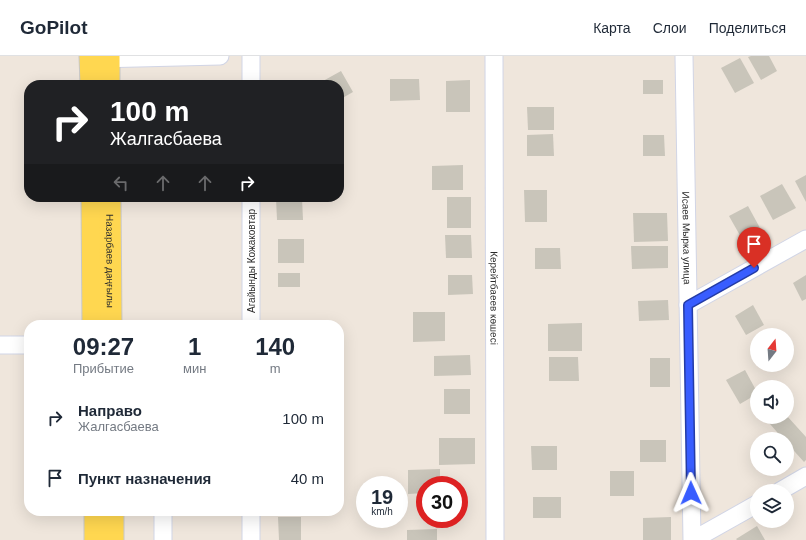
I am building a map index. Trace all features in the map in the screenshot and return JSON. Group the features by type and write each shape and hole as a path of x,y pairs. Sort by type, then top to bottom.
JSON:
{"main road":[{"path":"93,80 100,57"},
{"path":"100,57 107,80"},
{"name":"Назарбаев даңғылы","path":"92,202 93,320"},
{"name":"Назарбаев даңғылы","path":"110,202 111,320"},
{"path":"95,516 95,540"},
{"path":"113,516 113,540"}],"street":[{"path":"100,57 220,56"},
{"path":"251,56 251,80"},
{"name":"Керейтбаеев көшесі","path":"494,56 495,540"},
{"name":"Исаев Мырка улица","path":"684,56 692,540"},
{"name":"Агайынды Кожаковтар","path":"251,202 251,320"},
{"path":"688,305 806,239"},
{"path":"0,345 24,345"},
{"path":"792,484 806,476"},
{"path":"692,540 750,508"},
{"path":"163,516 164,540"},
{"path":"251,516 251,540"}],"building":[{"path":"769,56 777,71 761,80 748,57"},
{"path":"740,58 754,83 735,93 721,68"},
{"path":"341,71 353,92 344,97 344,80 325,80"},
{"path":"390,79 419,79 420,100 390,101"},
{"path":"470,80 470,112 446,112 446,81"},
{"path":"643,80 663,80 663,94 643,94"},
{"path":"527,107 554,107 554,130 528,130"},
{"path":"553,134 554,156 527,156 527,135"},
{"path":"643,135 664,135 665,156 643,156"},
{"path":"463,165 463,190 432,190 432,166"},
{"path":"806,175 806,202 795,181"},
{"path":"782,184 796,208 773,220 760,196"},
{"path":"524,190 547,190 547,222 525,222"},
{"path":"447,197 471,197 471,228 447,228"},
{"path":"276,202 302,202 303,220 277,220"},
{"path":"748,206 760,228 742,239 729,216"},
{"path":"633,213 667,213 668,241 634,242"},
{"path":"445,235 471,235 472,258 446,258"},
{"path":"278,239 304,239 304,263 278,263"},
{"path":"631,246 668,246 668,268 632,269"},
{"path":"535,248 560,248 561,269 535,269"},
{"path":"278,273 300,273 300,287 278,287"},
{"path":"448,275 472,275 473,294 448,295"},
{"path":"806,275 806,299 802,301 793,283"},
{"path":"668,300 669,320 639,321 638,301"},
{"path":"753,305 764,325 759,328 750,328 750,333 746,335 735,316"},
{"path":"413,312 445,312 445,341 413,342"},
{"path":"582,323 582,351 548,351 548,324"},
{"path":"470,355 471,375 434,376 434,356"},
{"path":"549,357 578,357 579,381 549,381"},
{"path":"650,358 670,358 670,387 650,387"},
{"path":"745,370 750,380 750,398 740,404 726,380"},
{"path":"444,389 470,389 470,414 444,414"},
{"path":"770,424 794,424 806,437 806,460 804,462 794,451 794,432 777,432"},
{"path":"439,438 475,438 475,464 439,465"},
{"path":"640,440 666,440 666,462 640,462"},
{"path":"531,446 557,446 557,470 532,470"},
{"path":"440,469 440,476 416,476 416,494 408,494 408,470"},
{"path":"610,471 634,471 634,496 610,496"},
{"path":"533,497 561,497 561,518 533,518"},
{"path":"278,517 301,517 301,540 279,540"},
{"path":"671,517 671,540 643,540 643,518"},
{"path":"754,528 758,528 765,540 737,540 736,539"},
{"path":"437,529 437,540 407,540 407,530"}],"route":[{"path":"691,493 688,305 754,268"}]}
